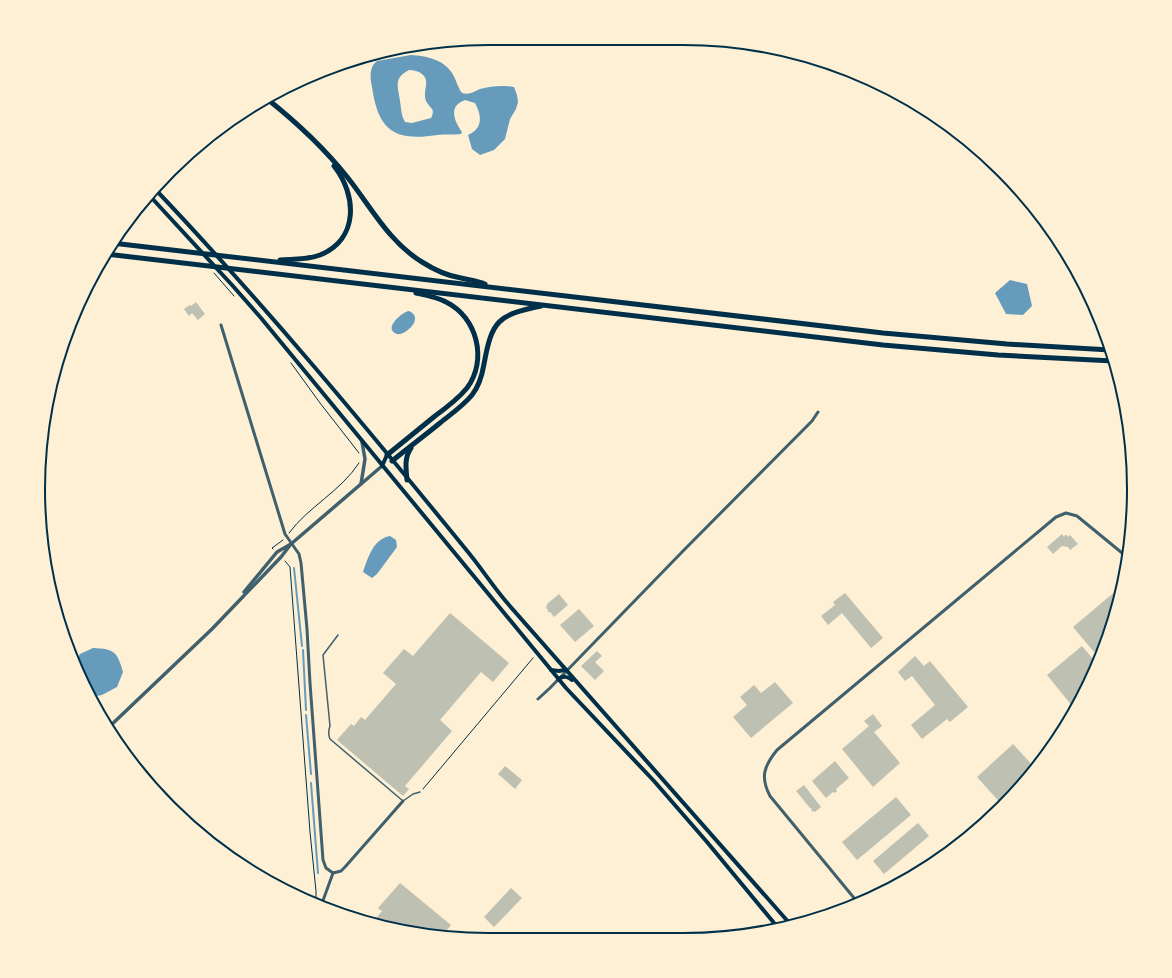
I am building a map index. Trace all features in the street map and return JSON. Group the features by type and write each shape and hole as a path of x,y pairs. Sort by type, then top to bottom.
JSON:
{"highway":[{"path":"271,102 293,121 348,177 390,235 413,256 438,270 460,278 474,280 492,287"},
{"path":"262,260 302,260 314,257 335,246 343,236 351,215 349,195 342,179 322,150"},
{"path":"119,244 883,333 1007,344 1104,350"},
{"path":"112,255 883,345 998,355 1108,361"},
{"path":"387,455 464,392 474,377 478,358 477,345 473,331 466,318 458,310 445,302 402,288"},
{"path":"392,461 462,406 473,394 482,375 490,336 498,324 514,312 546,305"},
{"path":"407,480 406,460 409,450 414,444"}],"main road":[{"path":"158,193 244,285 334,390 407,480 475,560 498,592 565,670 787,920"},
{"path":"153,198 232,285 289,351 362,442 558,679 589,714 654,781 774,923"},
{"path":"382,466 387,455"},
{"path":"382,466 392,461"},
{"path":"551,670 565,670"},
{"path":"558,679 563,676 575,681"}],"street":[{"path":"221,325 283,530 299,554 301,563 323,860 326,868 333,873 342,871 403,801"},
{"path":"538,699 812,421 818,412"},
{"path":"361,484 366,459 362,442"},
{"path":"112,724 212,629 282,557 291,544 382,466"},
{"path":"854,898 776,805 766,789 764,772 767,764 777,750 1056,517 1066,513 1077,516 1122,553"},
{"path":"323,900 333,873"}],"lane":[{"path":"338,636 323,655 330,726 328,735 337,746 403,801 413,794 420,792"}],"path":[{"path":"223,284 238,300"},
{"path":"290,362 320,404 357,449 360,456"},
{"path":"290,532 295,525 334,491 360,461"},
{"path":"272,548 281,542"},
{"path":"285,560 290,567 316,898"},
{"path":"420,792 533,658"}],"water":[{"path":"411,55 434,59 444,64 448,68 462,93 465,94 480,89 493,87 514,87 518,102 510,119 505,139 494,150 480,155 472,149 468,135 479,125 480,117 475,103 465,100 456,106 454,110 455,119 462,132 461,134 422,137 399,134 390,129 378,113 375,101 371,80 371,69 377,61","holes":["409,70 419,72 425,77 425,97 426,101 433,110 431,118 412,123 405,122 403,118 398,87 401,76"]},
{"path":"1010,280 1027,284 1032,306 1023,315 1006,314 995,293"},
{"path":"409,311 415,318 412,326 400,334 393,332 392,325 398,317"},
{"path":"390,536 396,540 397,547 377,574 372,578 363,572 369,555 379,541"},
{"path":"93,648 106,649 114,653 119,660 123,672 117,687 102,695 96,696 79,659 80,654"}],"building":[{"path":"196,302 205,314 198,320 192,313 189,316 184,309"},
{"path":"1062,534 1064,537 1065,535 1068,537 1070,535 1078,544 1070,550 1068,547 1062,546 1053,554 1047,547"},
{"path":"1115,592 1096,650 1094,652 1073,627"},
{"path":"845,593 883,638 871,648 842,613 828,625 821,616 835,605 833,602"},
{"path":"559,594 568,605 554,617 546,608 547,604"},
{"path":"579,609 594,626 575,642 560,625"},
{"path":"450,613 509,663 493,682 481,672 440,720 452,731 405,786 409,789 403,796 337,740 351,724 354,726 361,717 365,720 396,684 383,673 404,649 413,656"},
{"path":"1082,646 1093,659 1071,705 1047,675"},
{"path":"597,651 602,656 595,662 604,671 595,680 581,666"},
{"path":"915,656 924,666 930,661 968,707 950,722 947,719 922,739 911,725 935,705 912,676 905,681 898,672"},
{"path":"775,682 793,703 751,738 733,717 747,705 740,697 754,685 761,693"},
{"path":"873,714 882,726 874,732 900,763 873,787 842,749 869,726 864,721"},
{"path":"1013,744 1031,764 999,801 977,777"},
{"path":"835,761 849,778 836,789 837,791 835,793 833,792 826,798 812,781"},
{"path":"505,766 522,780 515,789 498,774"},
{"path":"804,785 821,807 815,812 811,810 812,809 796,791"},
{"path":"896,797 911,815 857,860 842,842"},
{"path":"918,823 929,836 884,874 873,861"},
{"path":"400,883 451,925 446,931 376,918 382,911 378,908"},
{"path":"511,888 522,898 494,927 484,917"}],"waterway":[{"path":"294,568 302,646"},
{"path":"303,650 306,710"},
{"path":"306,715 311,774"},
{"path":"311,783 318,873"}]}
